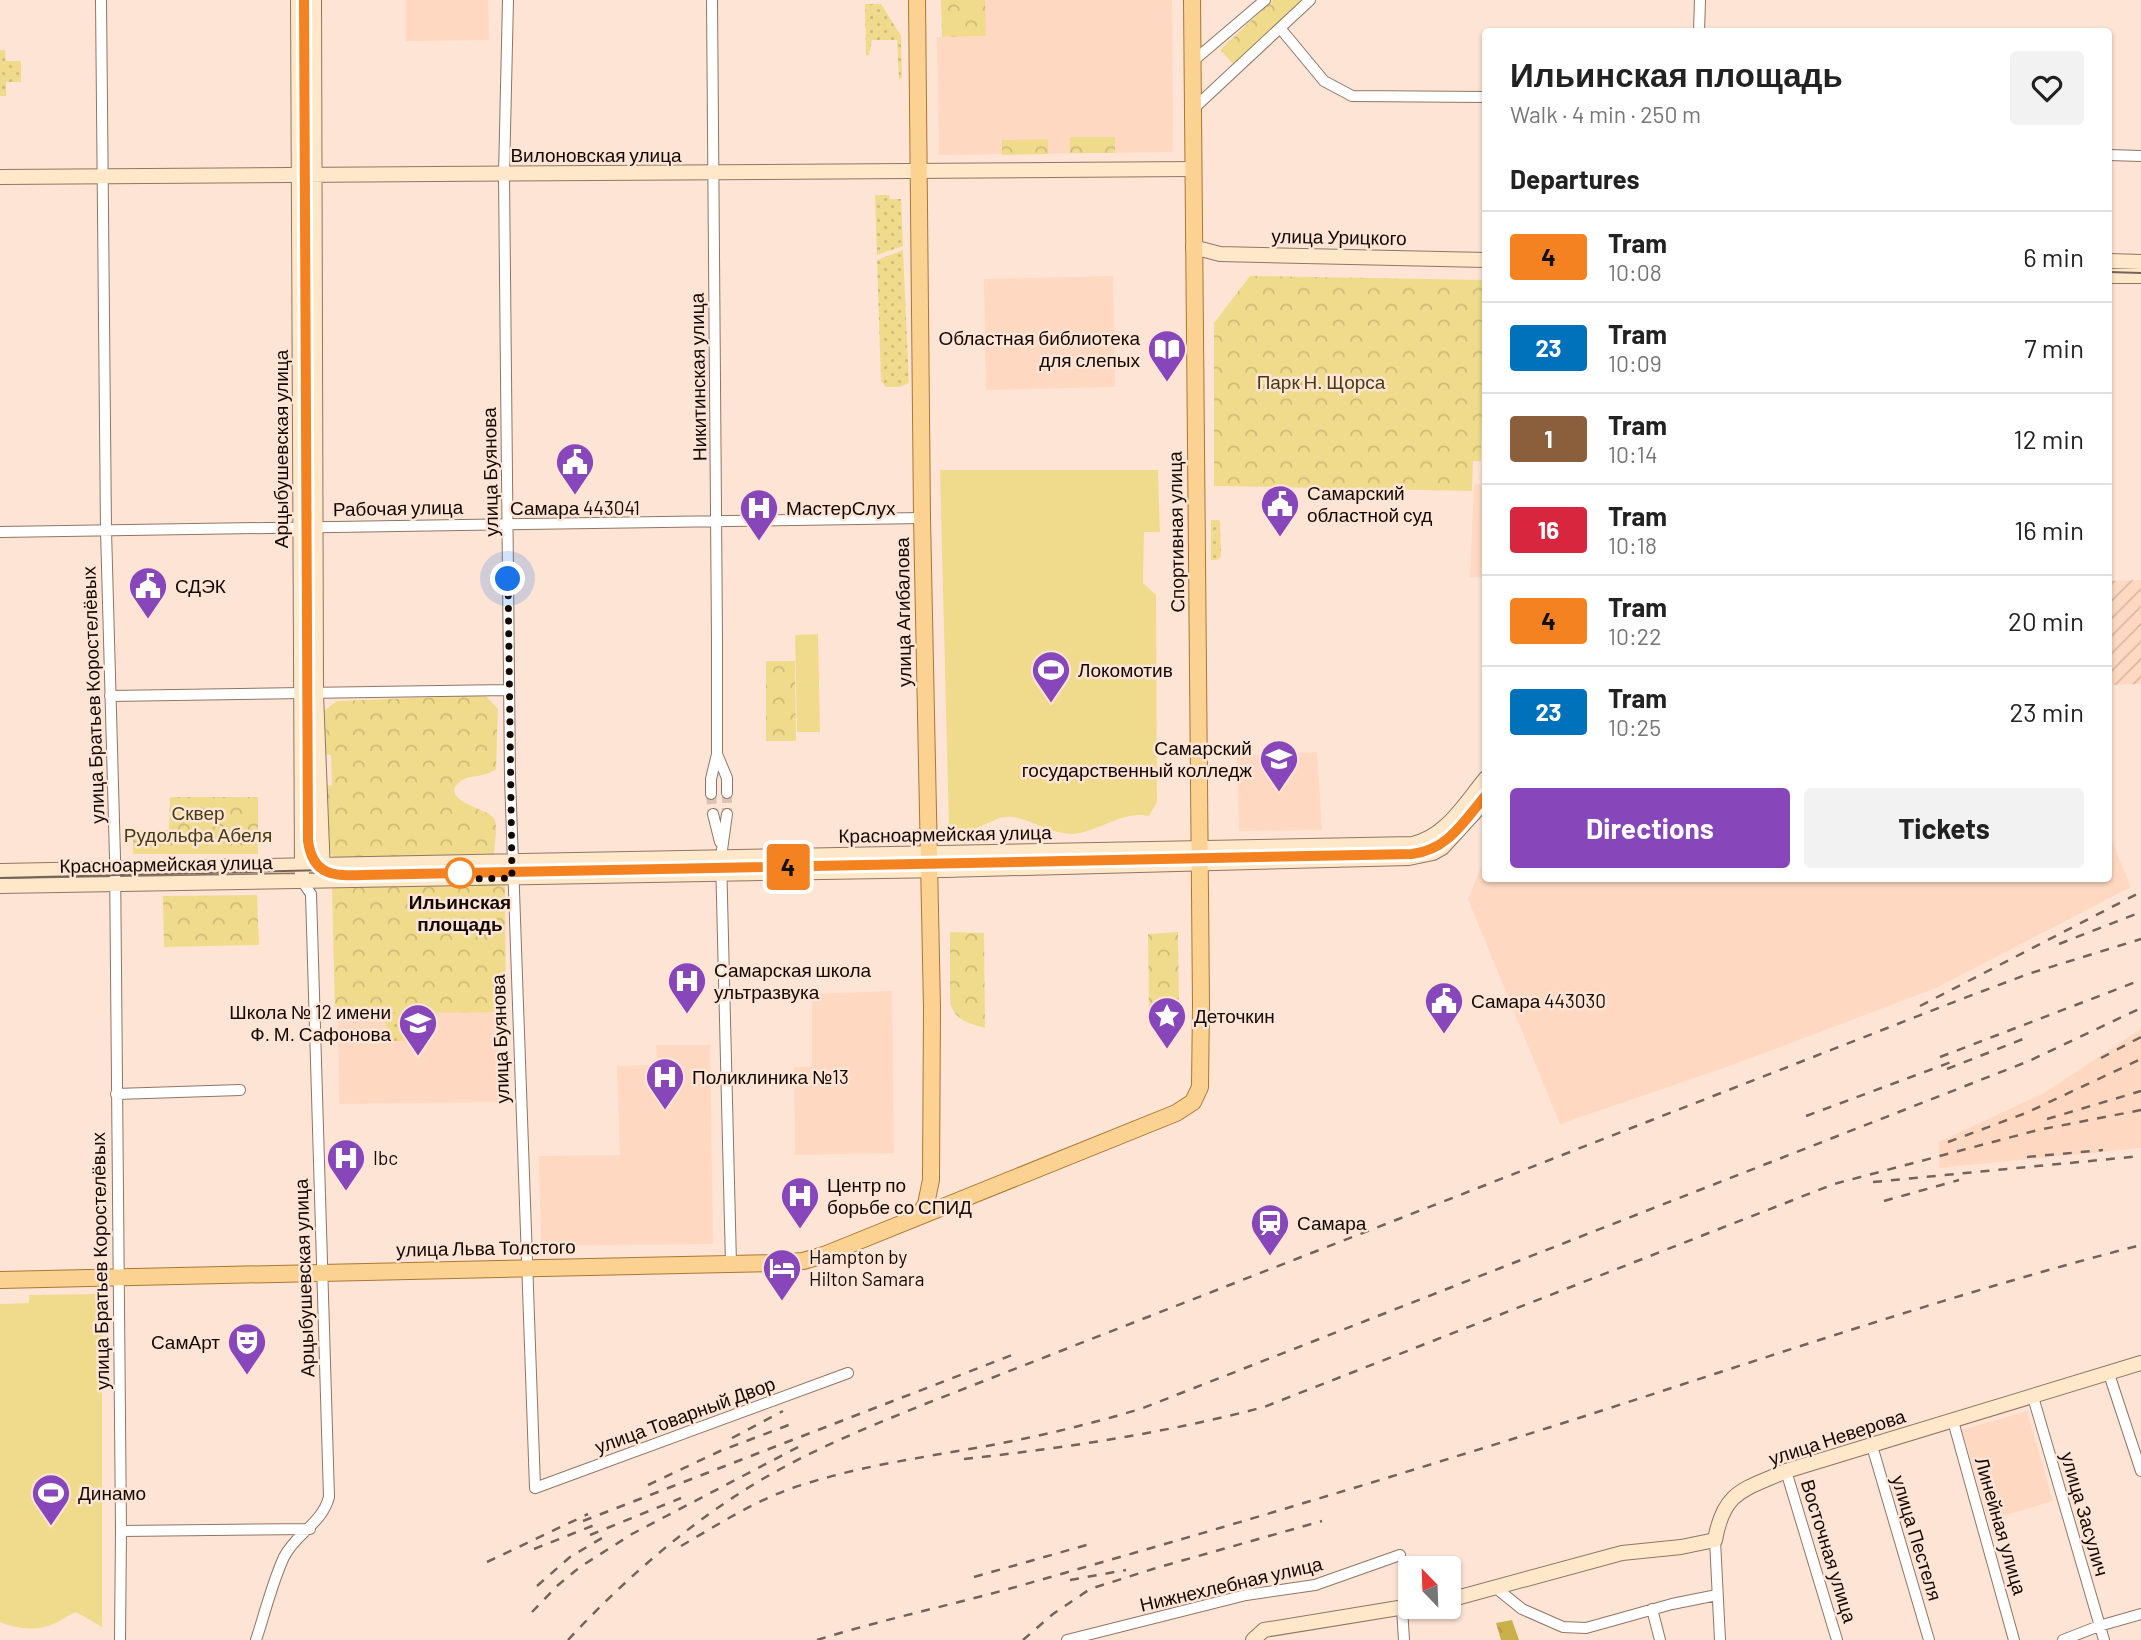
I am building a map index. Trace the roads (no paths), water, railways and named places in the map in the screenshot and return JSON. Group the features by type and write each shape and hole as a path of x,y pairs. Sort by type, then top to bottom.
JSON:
{"main road":[{"name":"Арцыбушевская улица","path":"298,0 307,176 309,527 323,881"},
{"name":"Арцыбушевская улица","path":"307,176 314,0"},
{"name":"улица Агибалова","path":"917,0 922,518 932,1024 931,1180 926,1204 918,1217"},
{"name":"Спортивная улица","path":"962,1200 1181,1111 1198,1095 1200,856 1192,0"},
{"name":"Вилоновская улица","path":"0,177 1192,169"},
{"name":"улица Урицкого","path":"1193,247 1220,254 1482,260"},
{"path":"2112,261 2141,262"},
{"path":"2112,276 2141,276"},
{"name":"Арцыбушевская улица","path":"302,881 301,693 309,527"},
{"name":"Красноармейская улица","path":"0,872 323,881 929,870 1412,844 1433,837 1448,824 1482,783"},
{"name":"Красноармейская улица","path":"0,886 323,865 722,853 1421,857 1450,842 1482,805"},
{"path":"931,1180 934,1191 942,1198 953,1202 962,1200"},
{"name":"улица Льва Толстого","path":"0,1280 772,1263 814,1258 962,1200"},
{"name":"улица Неверова","path":"1714,1540 1719,1517 1729,1501 1786,1471 2141,1363"},
{"path":"1461,1597 1622,1553 1681,1547 1714,1540"},
{"path":"1254,1640 1264,1630 1398,1608"}],"street":[{"name":"улица Братьев Коростелёвых","path":"101,0 106,530 115,877 120,1640"},
{"name":"улица Буянова","path":"508,0 504,175 508,690 512,878 535,1488"},
{"name":"Никитинская улица","path":"711,794 711,779 717,754 712,0"},
{"path":"1192,62 1265,0"},
{"path":"1192,110 1310,0"},
{"path":"1699,28 1700,0"},
{"path":"1279,28 1324,81 1352,96 1482,97"},
{"path":"2112,155 2141,156"},
{"name":"Рабочая улица","path":"0,531 922,518"},
{"path":"110,696 508,690"},
{"name":"Никитинская улица","path":"717,754 727,778 727,793"},
{"path":"713,814 722,853"},
{"path":"727,814 722,874 731,1264"},
{"path":"302,881 311,894 323,881"},
{"name":"Арцыбушевская улица","path":"256,1640 285,1556 326,1509 329,1497 311,894"},
{"path":"116,1094 240,1090"},
{"name":"улица Товарный Двор","path":"535,1488 848,1374"},
{"path":"2109,1374 2141,1471"},
{"name":"улица Засулич","path":"2033,1397 2104,1640"},
{"name":"Линейная улица","path":"1953,1421 2014,1640"},
{"name":"улица Пестеля","path":"1871,1446 1929,1640"},
{"name":"Восточная улица","path":"1786,1471 1837,1640"},
{"path":"121,1531 310,1529"},
{"path":"1714,1540 1720,1640"},
{"name":"Нижнехлебная улица","path":"1067,1640 1246,1595 1315,1585 1399,1555"},
{"path":"1496,1588 1522,1609 1563,1627 1587,1628 1652,1609 1717,1595"},
{"path":"1652,1609 1660,1640"},
{"path":"2063,1640 2141,1614"},
{"path":"1404,1640 1406,1619"},
{"path":"1587,1628 1590,1640"}],"tunnel":[{"path":"727,793 727,814"},
{"path":"711,794 713,814"}],"tram line":[{"path":"304,0 308,841 314,860 329,873"},
{"name":"4","path":"304,0 308,841 312,858 323,871 335,876 1412,854 1424,853 1443,844 1482,800"},
{"path":"2112,272 2141,273"},
{"path":"0,878 1412,849 1424,846 1445,834 1482,793"}],"railway":[{"path":"1920,1006 2141,892"},
{"path":"2059,944 2141,912"},
{"path":"568,1640 632,1577 701,1520 751,1486 836,1441 1959,1000 2028,974 2141,939"},
{"path":"1940,1057 2141,980"},
{"path":"681,1546 757,1503 788,1489 827,1477 1046,1434 1143,1408 2029,1061 2141,1008"},
{"path":"1947,1069 2028,1037"},
{"path":"2101,1058 2141,1037"},
{"path":"1948,1142 2026,1113 2141,1059"},
{"path":"1806,1116 1954,1061"},
{"path":"2047,1119 2141,1091"},
{"path":"964,1459 1115,1439 1264,1407 1834,1184 2038,1130 2141,1110"},
{"path":"2027,1157 2103,1150"},
{"path":"1873,1182 2141,1156"},
{"path":"1884,1201 1959,1180"},
{"path":"817,1640 1012,1588 1295,1506 1970,1293 2141,1245"},
{"path":"583,1521 1017,1353"},
{"path":"732,1438 783,1411"},
{"path":"648,1485 720,1451 794,1423"},
{"path":"532,1612 580,1567 632,1534 802,1445"},
{"path":"590,1535 681,1498"},
{"path":"487,1562 588,1514"},
{"path":"1023,1640 1053,1614 1090,1589 1322,1521"},
{"path":"534,1549 597,1524"},
{"path":"537,1586 570,1557 607,1535"},
{"path":"974,1577 1090,1544"},
{"path":"1070,1580 1126,1570"}],"place":[{"name":"Областная библиотека для слепых","path":"1167,383"},
{"name":"Самара 443041","path":"575,496"},
{"name":"Самарский областной суд","path":"1280,538"},
{"name":"МастерСлух","path":"759,542"},
{"name":"СДЭК","path":"148,620"},
{"name":"Локомотив","path":"1051,704"},
{"name":"Самарский государственный колледж","path":"1279,793"},
{"name":"Ильинская площадь","path":"460,873"},
{"name":"Самарская школа ультразвука","path":"687,1015"},
{"name":"Самара 443030","path":"1444,1035"},
{"name":"Деточкин","path":"1167,1050"},
{"name":"Школа № 12 имени Ф. М. Сафонова","path":"418,1057"},
{"name":"Поликлиника №13","path":"665,1111"},
{"name":"Ibc","path":"346,1192"},
{"name":"Центр по борьбе со СПИД","path":"800,1230"},
{"name":"Самара","path":"1270,1257"},
{"name":"Hampton by Hilton Samara","path":"782,1302"},
{"name":"СамАрт","path":"247,1376"},
{"name":"Динамо","path":"51,1527"}],"park label":[{"name":"Парк Н. Щорса","path":"1321,382"},
{"name":"Сквер Рудольфа Абеля","path":"198,824"}]}
